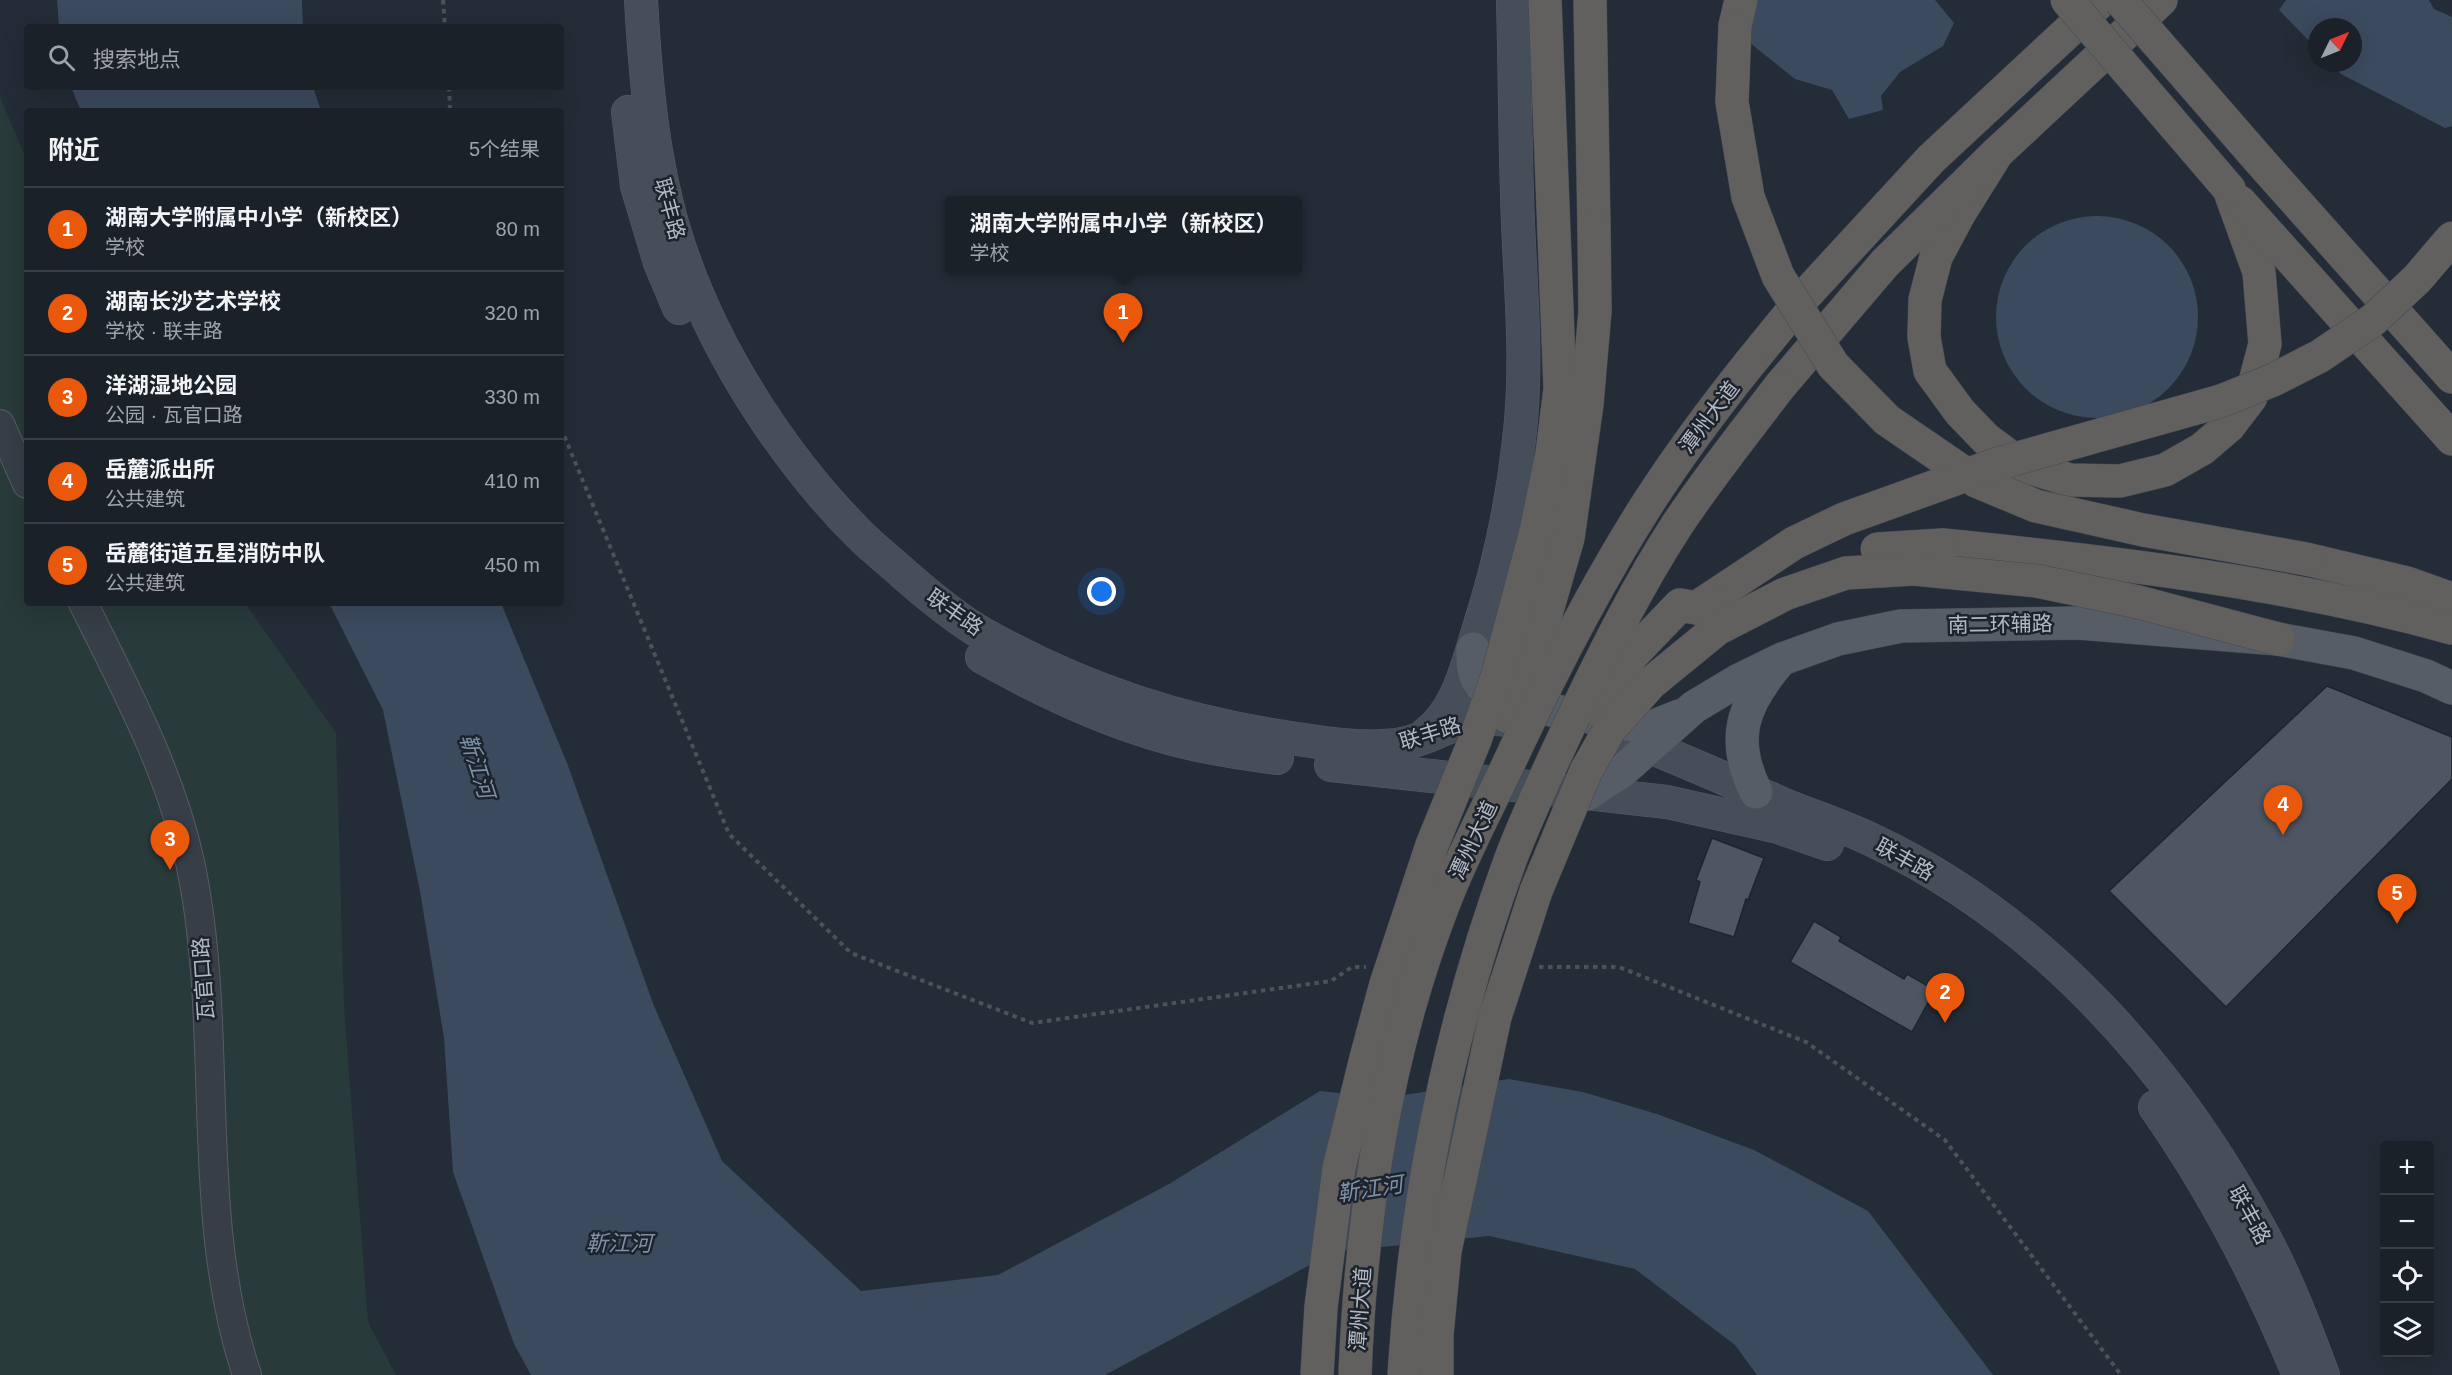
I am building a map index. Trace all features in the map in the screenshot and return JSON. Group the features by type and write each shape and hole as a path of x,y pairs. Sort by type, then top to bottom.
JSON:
{"highway":[{"path":"1317,1375 1322,1296 1339,1168 1381,975 1475,740 1498,674 1536,531 1552,453 1560,389 1560,366 1545,0"},
{"path":"1381,975 1459,829 1523,679 1546,614 1568,538 1587,404 1595,311 1590,0"},
{"path":"1741,0 1735,26 1732,102 1748,197 1778,276 1833,365 1887,420 1976,481 2036,506 2143,530 2306,559 2407,583 2452,599"},
{"path":"2067,0 2229,189 2452,439"},
{"name":"潭州大道","path":"1355,1375 1365,1239 1383,1121 1406,1023 1443,904 1556,663 1598,586 1666,476 1697,431 1802,299 1932,159 2102,0"},
{"path":"2120,0 2452,377"},
{"path":"2162,0 1997,153 1959,214 1936,257 1925,300 1924,337 1930,371 1960,412 1986,439 2021,465 2070,480 2120,481 2165,470 2202,449 2229,426 2251,397 2265,344 2259,272 2229,189"},
{"name":"潭州大道","path":"1404,1375 1417,1232 1433,1141 1460,1022 1481,948 1512,856 1610,639 1677,526 1726,456 1780,386 1885,263 1997,153"},
{"path":"1696,608 1794,543 1844,519 1997,464 2221,401 2273,380 2320,356 2373,320 2417,279 2452,238"},
{"path":"1437,1375 1437,1334 1446,1251 1518,899 1531,858 1583,734 1606,693 1632,655 1680,605 1696,608 1804,562 1873,549 1942,545 2063,557 2290,591 2409,616 2452,628"},
{"path":"1495,1017 1536,891 1586,771 1610,729 1651,683 1717,629 1785,594 1846,573 1914,569 2037,581 2138,602 2278,639"}],"main road":[{"name":"联丰路","path":"620,0 624,70 637,186 660,263 687,326 725,396 765,454 814,515 878,580 954,641 1039,688 1133,726 1207,747 1282,759 1667,802 1778,827 1828,844 1879,866 1944,904 1995,940 2043,980 2108,1046 2181,1144 2240,1245 2272,1310 2299,1375"},
{"name":"联丰路","path":"641,0 654,143 666,200 684,262 708,320 738,377 776,434 813,482 861,536 928,594 981,633 1073,678 1143,704 1209,723 1272,735 1373,747 1403,744 1472,719 1546,724 1598,732 1650,747 1873,840 1965,894 2007,923 2045,954 2122,1031 2166,1084 2208,1142 2263,1234 2301,1317 2323,1375"},
{"path":"1422,737 1439,725 1451,707 1473,650 1497,572 1520,439 1523,355 1513,0"},
{"name":"南二环辅路","path":"1587,794 1621,772 1694,707 1739,680 1782,659 1838,639 1901,626 2079,623 2278,639 2354,653 2426,676 2452,688"},
{"path":"1473,650 1472,667 1477,680 1489,694 1502,701 1649,728 1671,721 1694,707"},
{"path":"1756,792 1745,770 1742,752 1747,709 1760,685 1782,659"}],"street":[{"path":"0,401 24,454"},
{"path":"0,424 24,477"},
{"name":"瓦官口路","path":"84,606 134,705 156,755 171,795 190,862 200,925 205,981 220,1261 231,1322 247,1375"},
{"path":"94,606 162,747 182,801 199,862 214,982 232,1260 237,1304 259,1375"}],"path":[{"path":"443,0 445,24"},
{"path":"449,90 450,108"},
{"path":"564,435 729,834 851,953 1032,1023 1330,981 1352,967 1381,975"},
{"path":"1538,967 1619,967 1806,1042 1945,1140 2121,1375"}],"shaded area":[{"path":"0,97 24,154 24,606 247,606 336,733 344,1007 368,1322 396,1375 0,1375"}],"water":[{"path":"57,0 302,0 303,24 59,24"},
{"path":"1742,0 1935,0 1954,23 1943,46 1900,72 1881,96 1883,110 1849,119 1832,90 1795,79 1750,43"},
{"path":"2286,0 2429,0 2434,9 2452,17 2452,126 2445,128 2339,72 2362,72 2362,18 2308,18 2308,40 2279,10"},
{"path":"72,90 314,90 320,108 80,108"},
{"path":"2097,216 2117,218 2136,224 2153,233 2175,253 2190,278 2196,297 2198,317 2196,337 2190,356 2181,373 2161,395 2136,410 2117,416 2097,418 2077,416 2058,410 2041,401 2019,381 2004,356 1998,337 1996,317 1998,297 2004,278 2013,261 2033,239 2058,224 2077,218"},
{"name":"靳江河","path":"331,606 502,606 567,763 654,1006 722,1161 861,1291 998,1275 1169,1184 1320,1091 1384,1098 1509,1079 1583,1092 1657,1114 1754,1150 1868,1211 1993,1375 1757,1375 1735,1345 1635,1269 1489,1236 1334,1252 1105,1375 531,1375 514,1344 453,1172 444,1038 420,891 383,710"}],"building":[{"path":"2327,686 2452,737 2452,779 2226,1007 2109,891"},
{"path":"1712,838 1764,858 1748,900 1746,899 1734,937 1688,923 1700,882 1696,880"},
{"path":"1814,921 1841,937 1839,941 1904,979 1907,974 1935,990 1912,1032 1790,962"}],"place":[{"name":"湖南大学附属中小学（新校区）","path":"1123,343"},
{"name":"岳麓派出所","path":"2283,835"},
{"name":"洋湖湿地公园","path":"170,870"},
{"name":"岳麓街道五星消防中队","path":"2397,924"},
{"name":"湖南长沙艺术学校","path":"1945,1023"}]}
